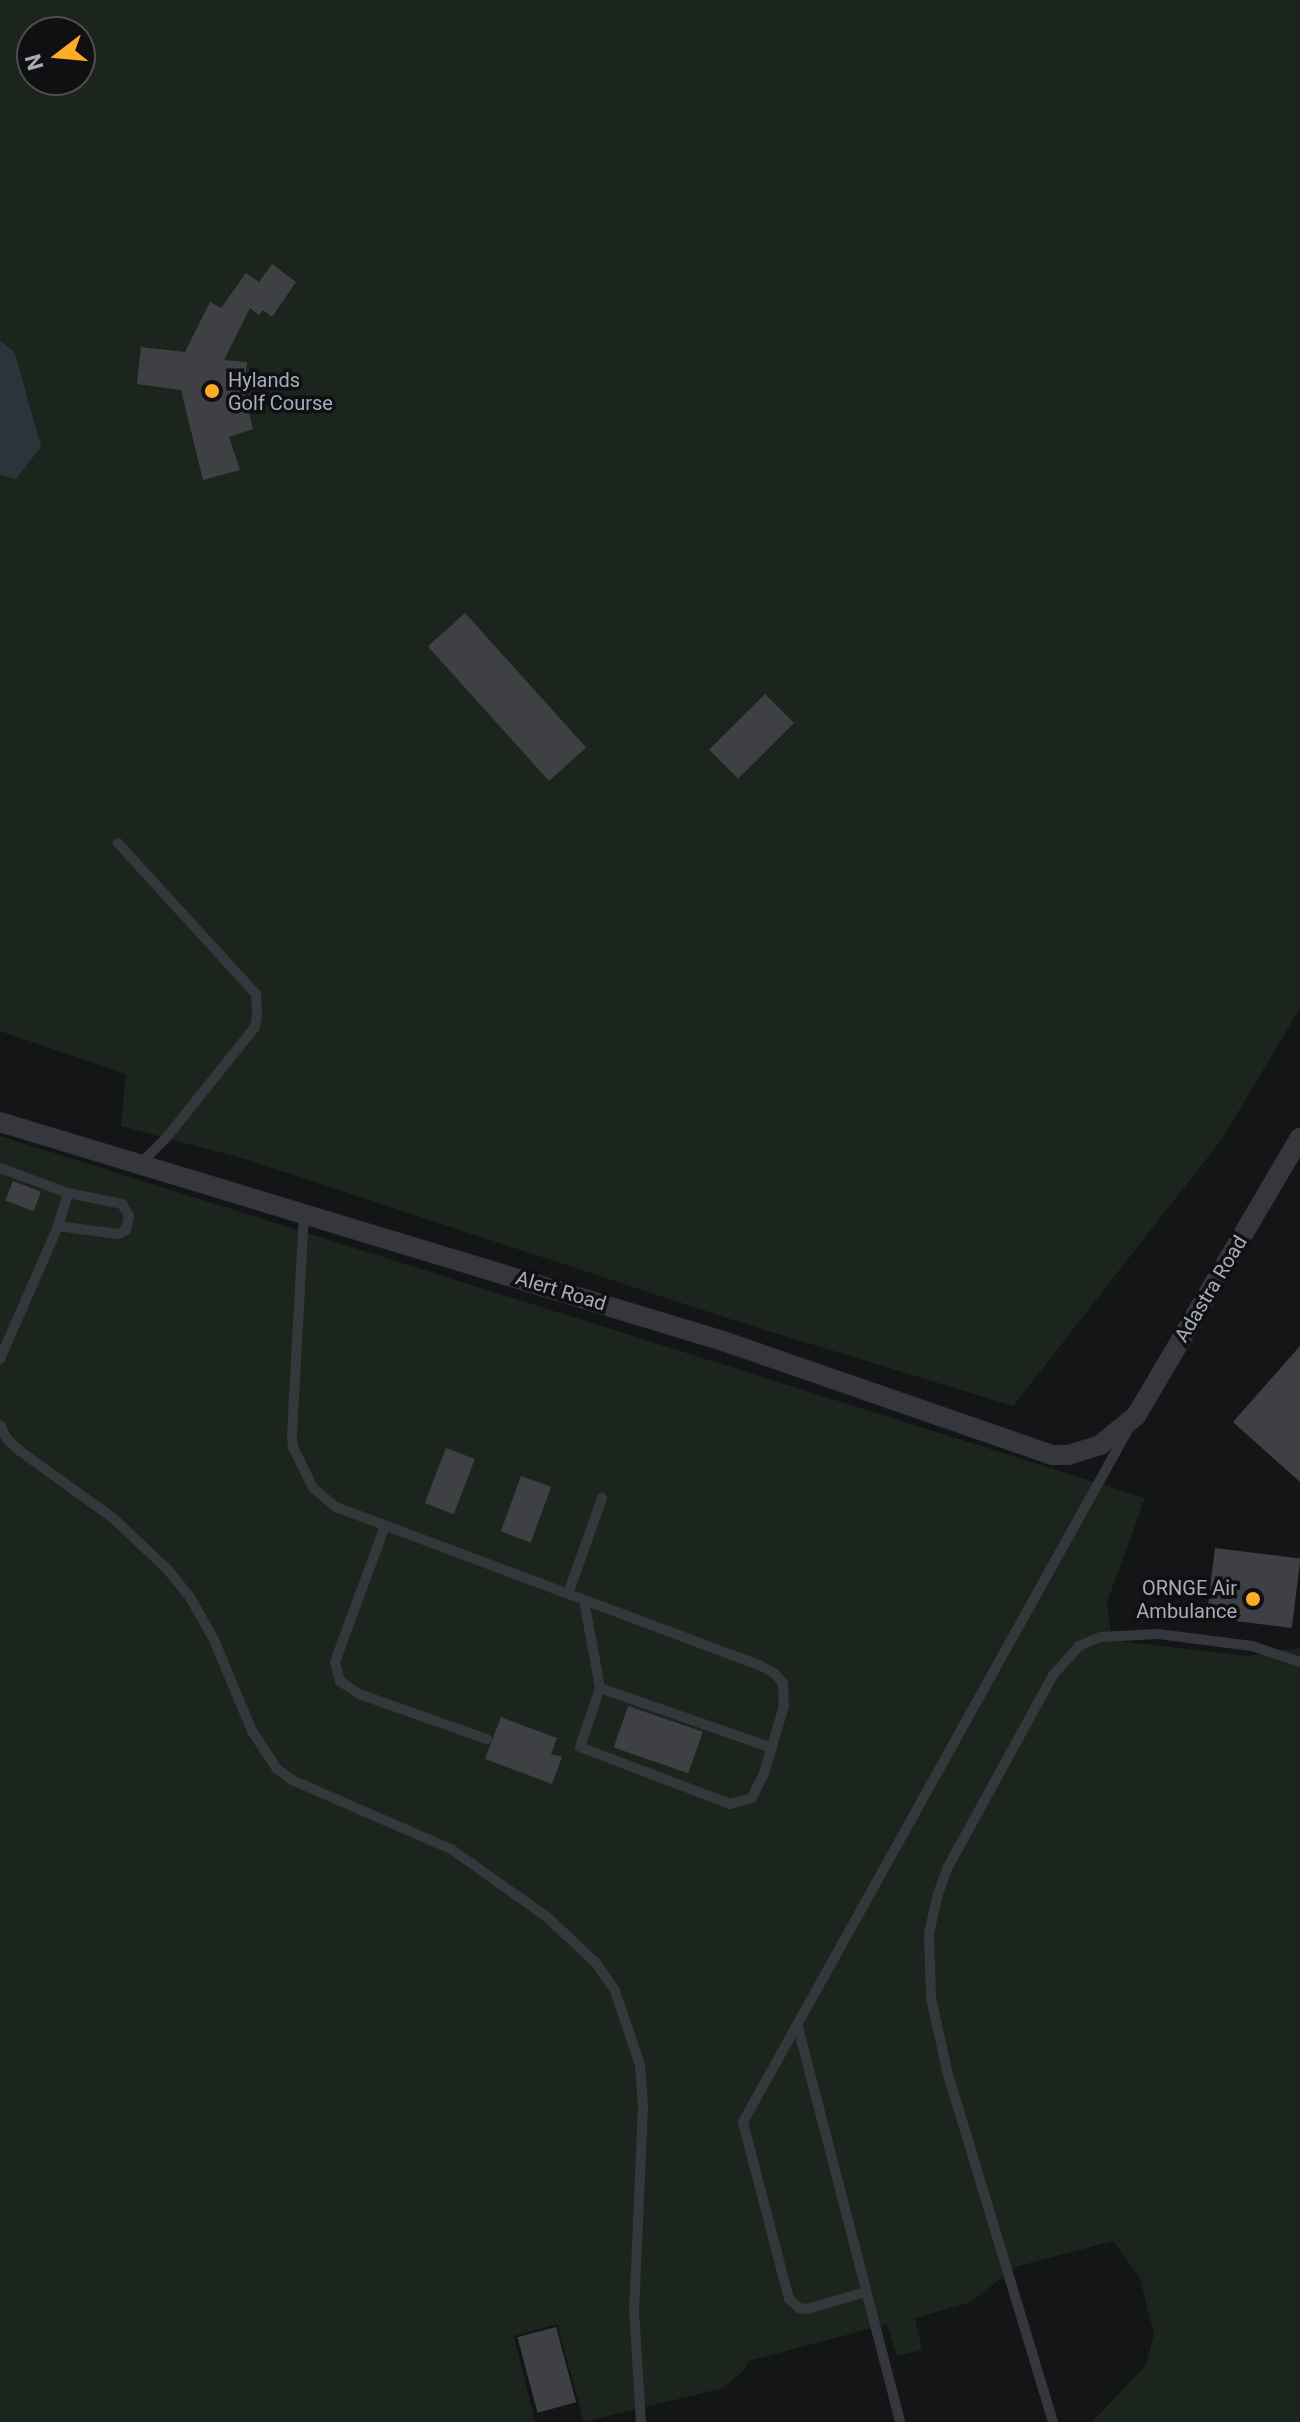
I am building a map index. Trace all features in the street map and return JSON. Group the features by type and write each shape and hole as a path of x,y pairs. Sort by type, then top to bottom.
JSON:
{"street":[{"name":"Alert Road","path":"0,1122 723,1341 1053,1455 1083,1452 1115,1436"},
{"name":"Adastra Road","path":"1115,1436 1136,1416 1300,1138"}],"lane":[{"path":"118,843 256,994 255,1027 167,1137 137,1166"},
{"path":"0,1168 68,1193 122,1204 129,1224 118,1234 58,1226"},
{"path":"0,1359 58,1226 68,1193"},
{"path":"304,1213 293,1447 313,1488 336,1507 584,1600 774,1673 783,1683 786,1694 757,1792 744,1803 730,1804 580,1747 600,1688 584,1600"},
{"path":"866,2292 807,2309 795,2306 785,2289 743,2122 1136,1416"},
{"path":"0,1425 7,1439 20,1451 113,1518 168,1570 190,1597 214,1640 252,1731 277,1769 292,1780 451,1849 548,1918 597,1964 615,1991 640,2065 643,2107 634,2311 641,2422"},
{"path":"568,1594 602,1498"},
{"path":"385,1526 335,1662 340,1681 359,1694 487,1739"},
{"path":"1053,2422 947,2070 931,1998 929,1933 938,1894 948,1867 1053,1675 1079,1646 1100,1637 1158,1634 1252,1646 1300,1662"},
{"path":"600,1688 772,1748"},
{"path":"798,2027 900,2422"}],"shaded area":[{"name":"Hylands Golf Course","path":"0,0 1300,0 1300,1008 1222,1139 1013,1406 736,1321 245,1159 121,1126 126,1074 0,1031"},
{"path":"0,340 15,353 41,447 16,479 0,475"},
{"path":"0,1136 1145,1498 1107,1602 1112,1640 1246,1656 1300,1648 1300,2422 1092,2422 1146,2365 1154,2334 1140,2278 1113,2241 1015,2267 971,2302 915,2318 922,2350 897,2356 887,2324 749,2361 743,2371 723,2388 584,2422 557,2324 514,2336 535,2422 0,2422"}],"building":[{"name":"Hylands Golf Course","path":"272,264 296,282 272,317 263,310 259,315 250,308 224,360 247,362 244,392 253,429 229,437 240,470 203,480 181,390 137,384 141,347 185,352 210,302 221,308 246,273 259,282"},
{"path":"465,613 586,748 549,781 428,646"},
{"path":"765,694 794,723 738,779 709,750"},
{"path":"13,1181 41,1192 33,1211 5,1201"},
{"path":"1300,1346 1300,1482 1233,1422"},
{"path":"446,1448 475,1459 454,1514 425,1503"},
{"path":"521,1476 551,1487 531,1542 501,1531"},
{"name":"ORNGE Air Ambulance","path":"1215,1548 1300,1558 1292,1628 1206,1617"},
{"path":"628,1706 703,1732 688,1773 614,1748"},
{"path":"501,1717 557,1738 551,1754 562,1757 552,1784 485,1759"},
{"path":"556,2327 576,2402 538,2413 517,2337"}],"place":[{"name":"Hylands Golf Course","path":"212,391"},
{"name":"ORNGE Air Ambulance","path":"1253,1599"}]}
